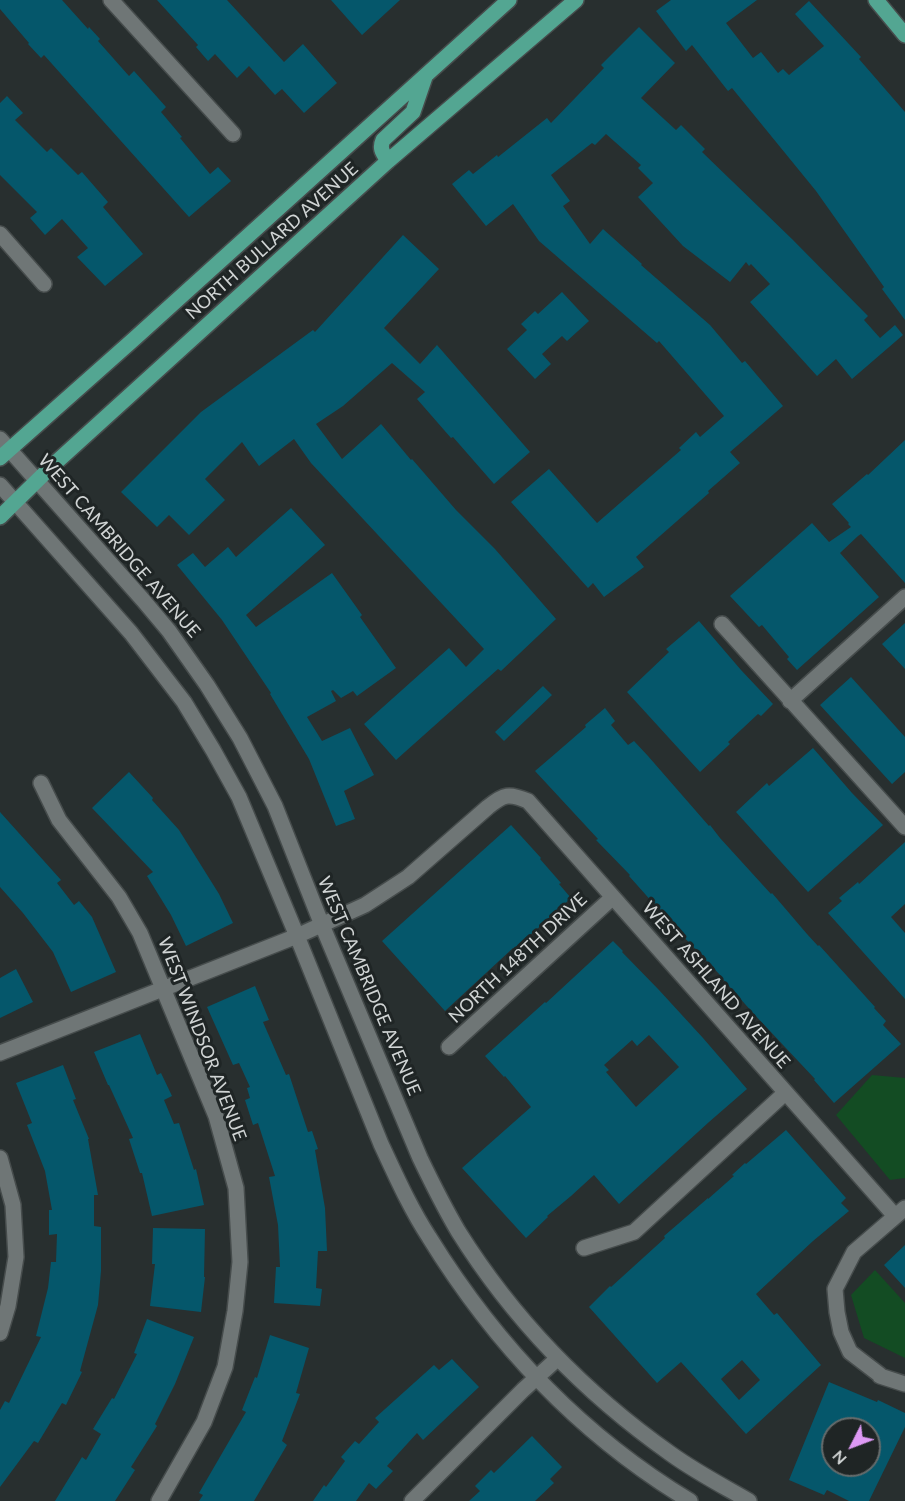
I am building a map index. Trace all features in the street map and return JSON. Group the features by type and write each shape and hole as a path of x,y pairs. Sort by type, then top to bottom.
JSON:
{"main road":[{"name":"NORTH BULLARD AVENUE","path":"3,449 142,332 509,0"},
{"name":"NORTH BULLARD AVENUE","path":"0,517 388,161 576,0"},
{"path":"876,0 905,35"},
{"path":"388,161 382,152 383,140 413,112 426,74"}],"street":[{"path":"111,0 233,134"},
{"path":"0,234 44,284"},
{"name":"WEST CAMBRIDGE AVENUE","path":"3,449 37,481 169,631 207,685 240,738 275,806 322,925 435,1188 479,1262 526,1324 598,1397 671,1454 749,1501"},
{"path":"0,485 131,633 184,702 213,750 239,798 381,1144 412,1208 438,1252 504,1343 536,1378 597,1435 640,1469 690,1501"},
{"path":"790,701 905,597"},
{"path":"722,624 905,827"},
{"name":"WEST WINDSOR AVENUE","path":"41,783 59,820 119,897 140,933 216,1116 236,1188 240,1262 235,1311 225,1368 204,1422 159,1501"},
{"name":"WEST ASHLAND AVENUE","path":"322,925 365,905 408,877 501,797 515,796 528,801 784,1093 900,1212"},
{"name":"NORTH 148TH DRIVE","path":"449,1047 613,897"},
{"path":"0,1053 322,925"},
{"path":"584,1248 634,1232 784,1093"},
{"path":"0,1158 13,1205 16,1257 8,1306 0,1333"},
{"path":"900,1212 854,1252 835,1289 841,1332 850,1352 880,1376 905,1384"},
{"path":"412,1501 558,1358"}],"green space":[{"path":"872,1075 905,1078 905,1178 890,1180 836,1115"},
{"path":"875,1270 905,1303 905,1358 864,1338 851,1295"}],"building":[{"path":"0,0 62,0 100,39 98,41 129,76 134,71 166,107 161,112 210,174 218,167 231,181 189,217 44,55 41,58 28,44 0,9"},
{"path":"157,0 227,0 284,62 303,44 337,83 304,113 282,89 275,95 249,66 237,78 215,54 208,61 196,47 198,45"},
{"path":"331,0 400,0 362,35"},
{"path":"671,0 757,0 726,23 753,58 761,52 778,73 783,69 789,75 824,46 795,14 809,1 861,57 859,59 905,112 905,320 816,191 732,88 728,91 692,45 686,51 656,11"},
{"path":"639,27 675,63 641,98 676,130 681,125 705,149 702,152 868,316 864,320 880,338 895,325 903,335 852,379 836,359 817,376 750,302 770,284 751,264 749,266 746,262 730,282 683,246 638,197 653,183 638,168 641,165 606,134 595,145 592,143 551,175 570,201 563,206 590,244 603,229 710,325 742,363 745,361 783,406 730,452 740,463 636,557 644,567 604,597 593,583 588,588 511,502 549,469 597,523 681,450 679,448 696,432 700,437 724,416 659,341 657,343 539,241 513,204 486,226 452,184 469,170 473,174 497,155 498,157 547,118 551,123 604,68 601,65"},
{"path":"7,96 23,113 15,120 47,152 51,148 78,175 82,172 108,202 103,207 143,254 105,286 77,257 88,248 62,219 45,235 30,218 37,212 0,175 0,103"},
{"path":"403,235 439,269 384,328 420,364 437,345 530,452 494,484 417,399 425,392 392,363 343,406 316,424 342,459 381,424 556,619 501,671 498,669 396,760 364,724 449,648 466,667 484,649 311,463 294,439 259,466 242,442 205,479 225,500 189,535 169,515 157,527 121,492 201,412 313,330 315,332"},
{"path":"562,292 589,321 567,341 562,336 542,354 551,364 535,379 507,349 527,330 521,324 535,311 538,314"},
{"path":"905,440 905,583 861,534 858,536 840,553 879,597 797,670 762,625 759,627 730,596 812,523 829,542 851,527 832,504 868,475"},
{"path":"291,508 325,545 246,615 256,627 332,573 396,668 357,696 353,691 341,698 333,690 331,691 336,701 307,717 322,741 350,728 374,775 344,791 355,819 336,826 309,759 271,693 222,620 177,565 193,553 205,567 228,547 236,557"},
{"path":"699,621 773,704 761,716 758,714 700,772 627,692 669,652 666,649"},
{"path":"905,623 905,669 882,644"},
{"path":"851,677 905,737 905,772 892,784 820,705"},
{"path":"543,686 552,695 504,741 495,732"},
{"path":"605,708 615,721 611,725 628,745 634,741 648,756 875,1007 886,1021 883,1025 901,1044 834,1103 815,1079 678,931 535,771"},
{"path":"813,748 883,825 808,892 736,812 767,783 769,786"},
{"path":"129,772 179,830 219,894 233,923 186,946 171,915 147,876 153,872 92,808"},
{"path":"0,812 61,880 57,883 74,905 79,901 92,917 116,972 71,992 53,952 0,887"},
{"path":"511,825 541,858 571,898 445,1011 382,941"},
{"path":"905,842 905,904 891,917 905,933 905,999 828,913 842,901 839,898 858,882 859,884"},
{"path":"613,941 747,1089 619,1204 594,1175 547,1216 526,1238 462,1168 531,1107 485,1056","holes":["649,1035 679,1067 636,1107 606,1072 609,1070 604,1065 632,1040 637,1046"]},
{"path":"16,969 33,1002 0,1018 0,978"},
{"path":"255,986 269,1020 263,1022 286,1075 289,1074 308,1132 312,1131 318,1149 315,1150 325,1208 327,1251 318,1251 316,1288 322,1289 320,1306 274,1303 276,1267 280,1267 278,1225 269,1177 275,1176 258,1123 253,1125 245,1100 250,1098 247,1088 250,1087 239,1063 233,1065 207,1007"},
{"path":"140,1034 157,1075 161,1073 172,1096 164,1100 174,1124 179,1123 194,1170 196,1169 204,1205 152,1216 142,1173 140,1173 129,1139 133,1138 94,1052"},
{"path":"63,1065 76,1099 73,1100 89,1139 98,1195 94,1195 94,1226 101,1227 98,1305 80,1371 82,1372 66,1405 62,1403 38,1443 34,1441 0,1487 0,1410 5,1401 9,1403 41,1337 36,1336 48,1288 51,1262 56,1262 57,1234 49,1235 49,1210 52,1210 45,1171 27,1125 32,1123 16,1083"},
{"path":"786,1130 846,1198 841,1203 849,1211 756,1294 774,1315 777,1313 821,1365 746,1434 681,1362 657,1383 589,1307 665,1238 664,1236","holes":["742,1360 760,1380 739,1400 721,1379"]},
{"path":"153,1228 205,1229 205,1277 201,1312 150,1306 155,1264 152,1264"},
{"path":"905,1245 905,1288 884,1265"},
{"path":"147,1319 194,1337 175,1384 155,1424 157,1426 131,1467 135,1470 115,1501 55,1501 82,1457 86,1460 101,1434 93,1429 112,1398 114,1399 137,1354 134,1353"},
{"path":"270,1335 309,1348 296,1393 300,1394 282,1441 287,1445 254,1501 199,1501 203,1495 199,1493 246,1412 242,1410 255,1377 257,1378"},
{"path":"452,1359 479,1387 423,1440 417,1433 387,1466 393,1471 376,1489 369,1483 356,1501 313,1501 345,1461 341,1457 355,1441 359,1444 379,1422 375,1418 434,1365 439,1370"},
{"path":"829,1382 877,1402 878,1400 905,1413 905,1427 881,1476 881,1417 821,1417 821,1477 881,1477 869,1501 849,1501 827,1490 824,1495 789,1480"},
{"path":"532,1436 562,1467 550,1479 554,1483 535,1501 469,1501 480,1491 475,1486 491,1470 494,1473"}]}
